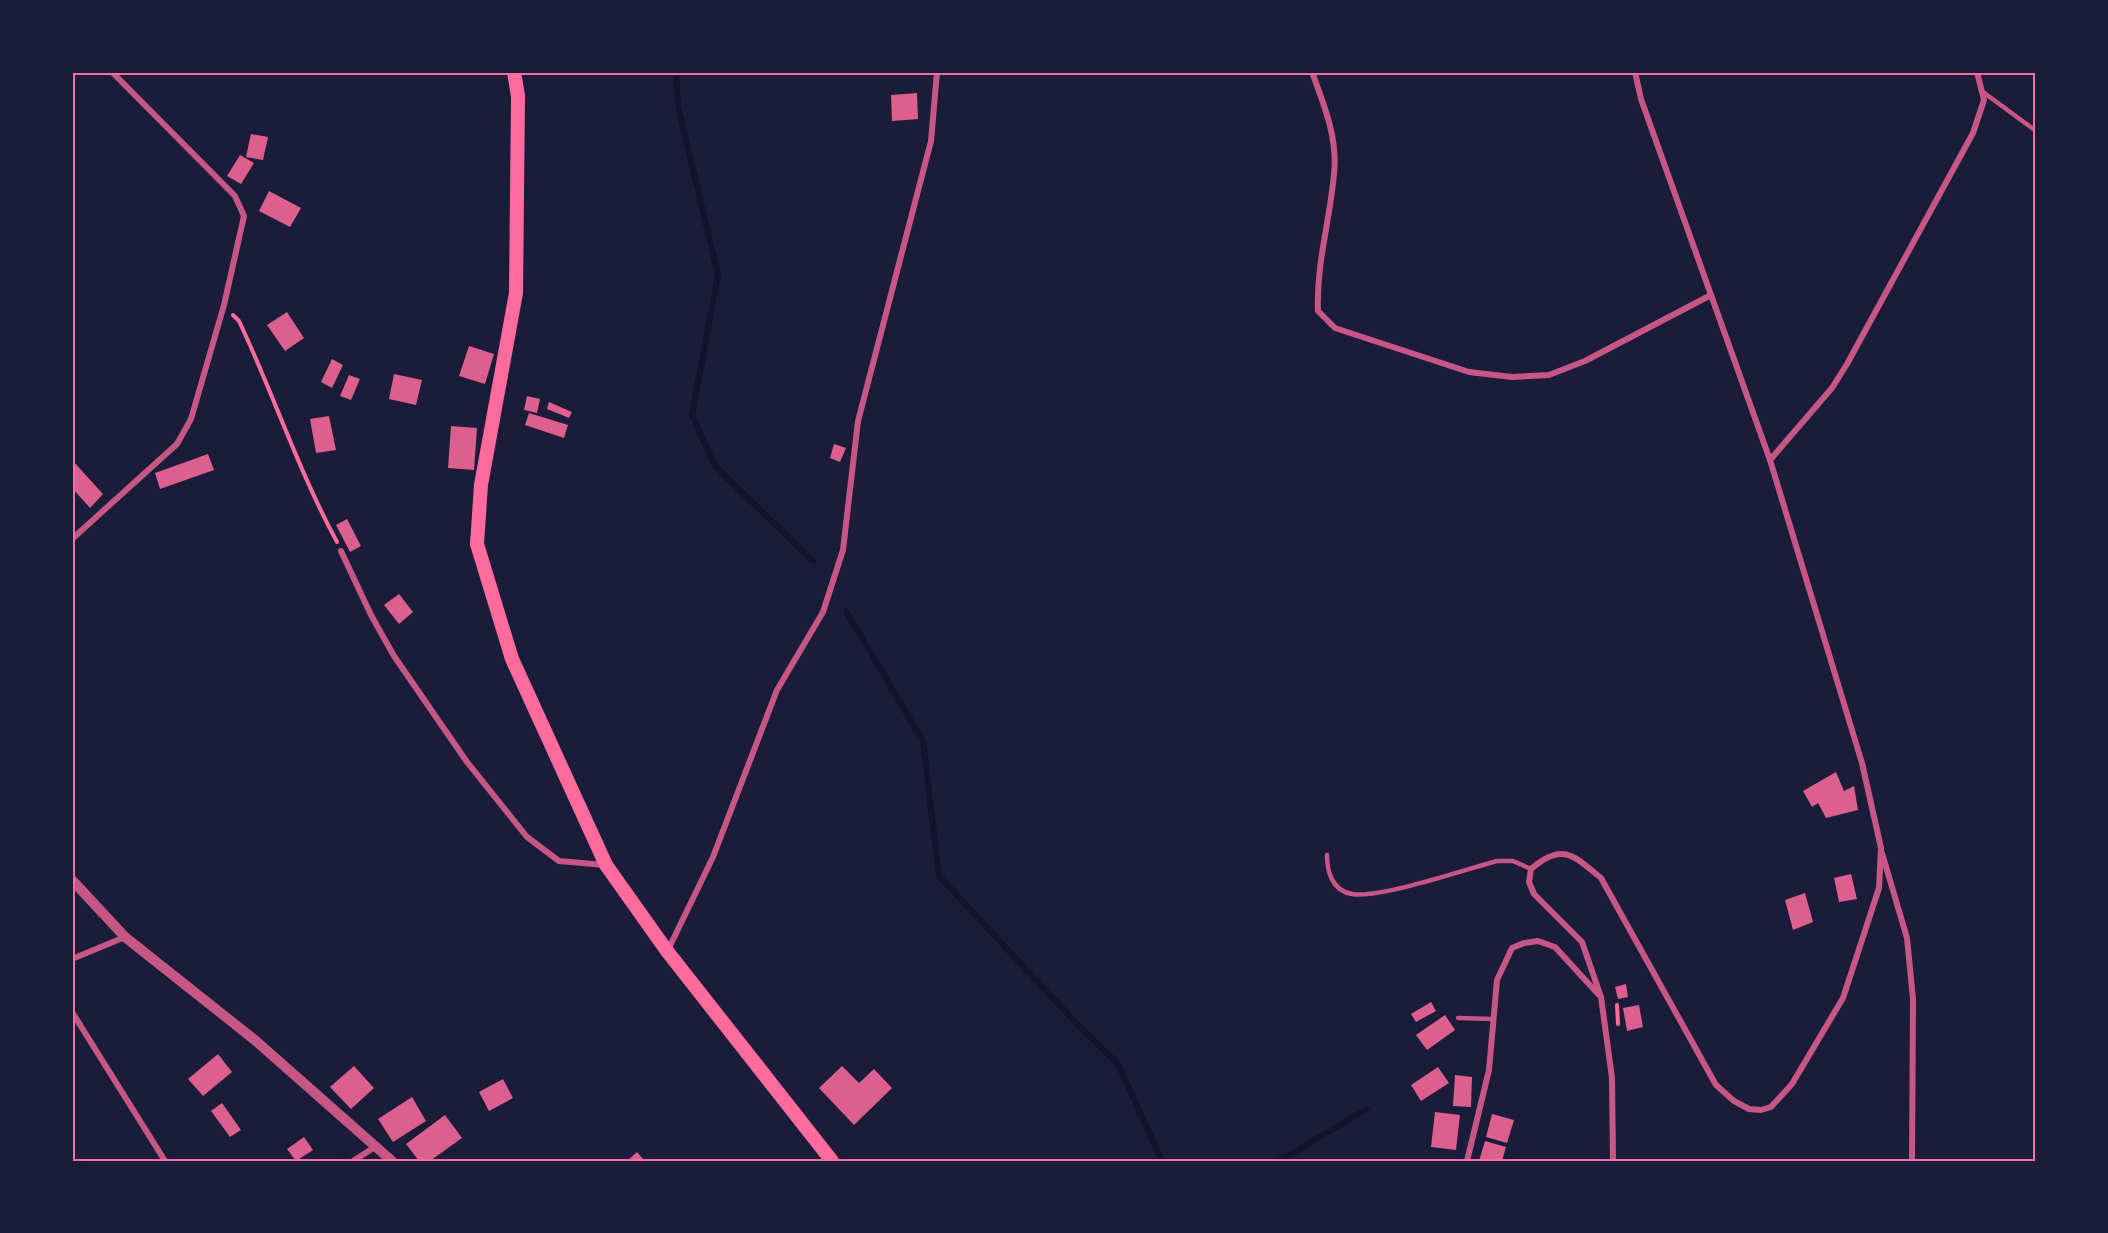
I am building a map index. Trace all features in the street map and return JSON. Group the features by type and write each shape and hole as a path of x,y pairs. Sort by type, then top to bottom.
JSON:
{"main road":[{"path":"514,72 518,96 516,293 481,485 477,544 512,659 606,865 667,951 832,1161"}],"street":[{"path":"72,539 177,444 191,419 224,305 244,216 236,196 112,72"},
{"path":"667,951 713,857 777,690 823,612 839,560 858,421 931,141 937,72"},
{"path":"1312,72 1331,123 1335,172 1317,287 1318,311 1335,328 1469,372 1512,377 1549,375 1585,361 1711,295"},
{"path":"1635,72 1641,99 1770,460 1862,763 1881,848 1908,948 1913,999 1912,1161"},
{"path":"1770,460 1832,388 1847,364 1973,133 1983,108 1983,92 1977,72"},
{"path":"341,551 394,656 467,762 527,837 559,861 606,865"},
{"path":"1613,1161 1612,1078 1601,997 1582,942 1534,894 1529,882 1531,869 1545,857 1556,852 1574,856 1601,878 1716,1085 1734,1101 1749,1109 1761,1110 1771,1107 1792,1084 1843,999 1879,888 1881,848"},
{"path":"72,880 125,937 256,1041 392,1161"},
{"path":"72,959 125,937"},
{"path":"1467,1161 1489,1071 1497,980 1512,948 1538,941 1555,947 1601,997"},
{"path":"72,1012 165,1161"},
{"path":"353,1161 375,1147"}],"lane":[{"path":"1983,92 2036,131"},
{"path":"1327,855 1327,873 1337,886 1351,894 1386,890 1497,861 1513,861 1531,869"},
{"path":"1458,1018 1493,1019"}],"path":[{"path":"224,305 239,321 267,380 309,491 341,551"}],"building":[{"path":"917,93 918,119 892,121 891,95"},
{"path":"251,134 268,137 263,160 246,157"},
{"path":"240,155 254,163 241,184 227,176"},
{"path":"269,191 301,208 290,227 259,211"},
{"path":"287,312 304,338 285,351 267,325"},
{"path":"469,346 494,354 485,384 459,376"},
{"path":"332,359 343,365 332,388 321,382"},
{"path":"394,374 422,380 416,405 389,399"},
{"path":"349,375 360,379 351,400 340,396"},
{"path":"527,396 540,399 537,413 524,410"},
{"path":"549,402 572,412 569,418 547,409"},
{"path":"529,413 568,425 564,438 525,425"},
{"path":"329,416 336,450 316,453 310,419"},
{"path":"451,426 477,428 474,470 448,468"},
{"path":"834,444 846,448 840,462 830,458"},
{"path":"208,454 214,470 160,489 155,473"},
{"path":"72,460 103,494 90,508 72,488"},
{"path":"347,519 361,546 350,552 336,525"},
{"path":"399,594 413,612 399,624 384,605"},
{"path":"1836,772 1844,791 1854,786 1858,810 1826,818 1818,803 1812,807 1803,791"},
{"path":"1851,874 1857,899 1839,902 1834,878"},
{"path":"1805,893 1813,922 1793,930 1785,900"},
{"path":"1626,984 1628,997 1618,999 1615,987"},
{"path":"1431,1002 1436,1011 1416,1022 1411,1014"},
{"path":"1639,1005 1643,1027 1627,1031 1623,1008"},
{"path":"1445,1015 1455,1030 1427,1050 1416,1035"},
{"path":"218,1054 232,1072 203,1096 188,1079"},
{"path":"354,1066 374,1088 351,1109 330,1087"},
{"path":"842,1066 859,1083 874,1069 892,1088 854,1125 819,1088"},
{"path":"1438,1067 1449,1083 1421,1101 1411,1085"},
{"path":"1455,1075 1472,1077 1471,1107 1453,1106"},
{"path":"503,1079 513,1098 489,1111 479,1092"},
{"path":"412,1097 426,1121 393,1142 378,1119"},
{"path":"222,1103 241,1130 230,1137 211,1111"},
{"path":"1435,1112 1460,1115 1456,1150 1431,1147"},
{"path":"1492,1114 1514,1120 1507,1143 1486,1137"},
{"path":"445,1115 462,1138 430,1161 419,1161 406,1144"},
{"path":"304,1137 313,1150 296,1161 287,1149"},
{"path":"1485,1141 1506,1147 1502,1161 1479,1161"},
{"path":"637,1152 645,1161 627,1161"}],"waterway":[{"path":"676,72 678,106 718,275 692,415 715,466 813,561"},
{"path":"846,611 923,741 939,876 1078,1025 1118,1064 1162,1161"},
{"path":"1279,1161 1367,1109"}]}
